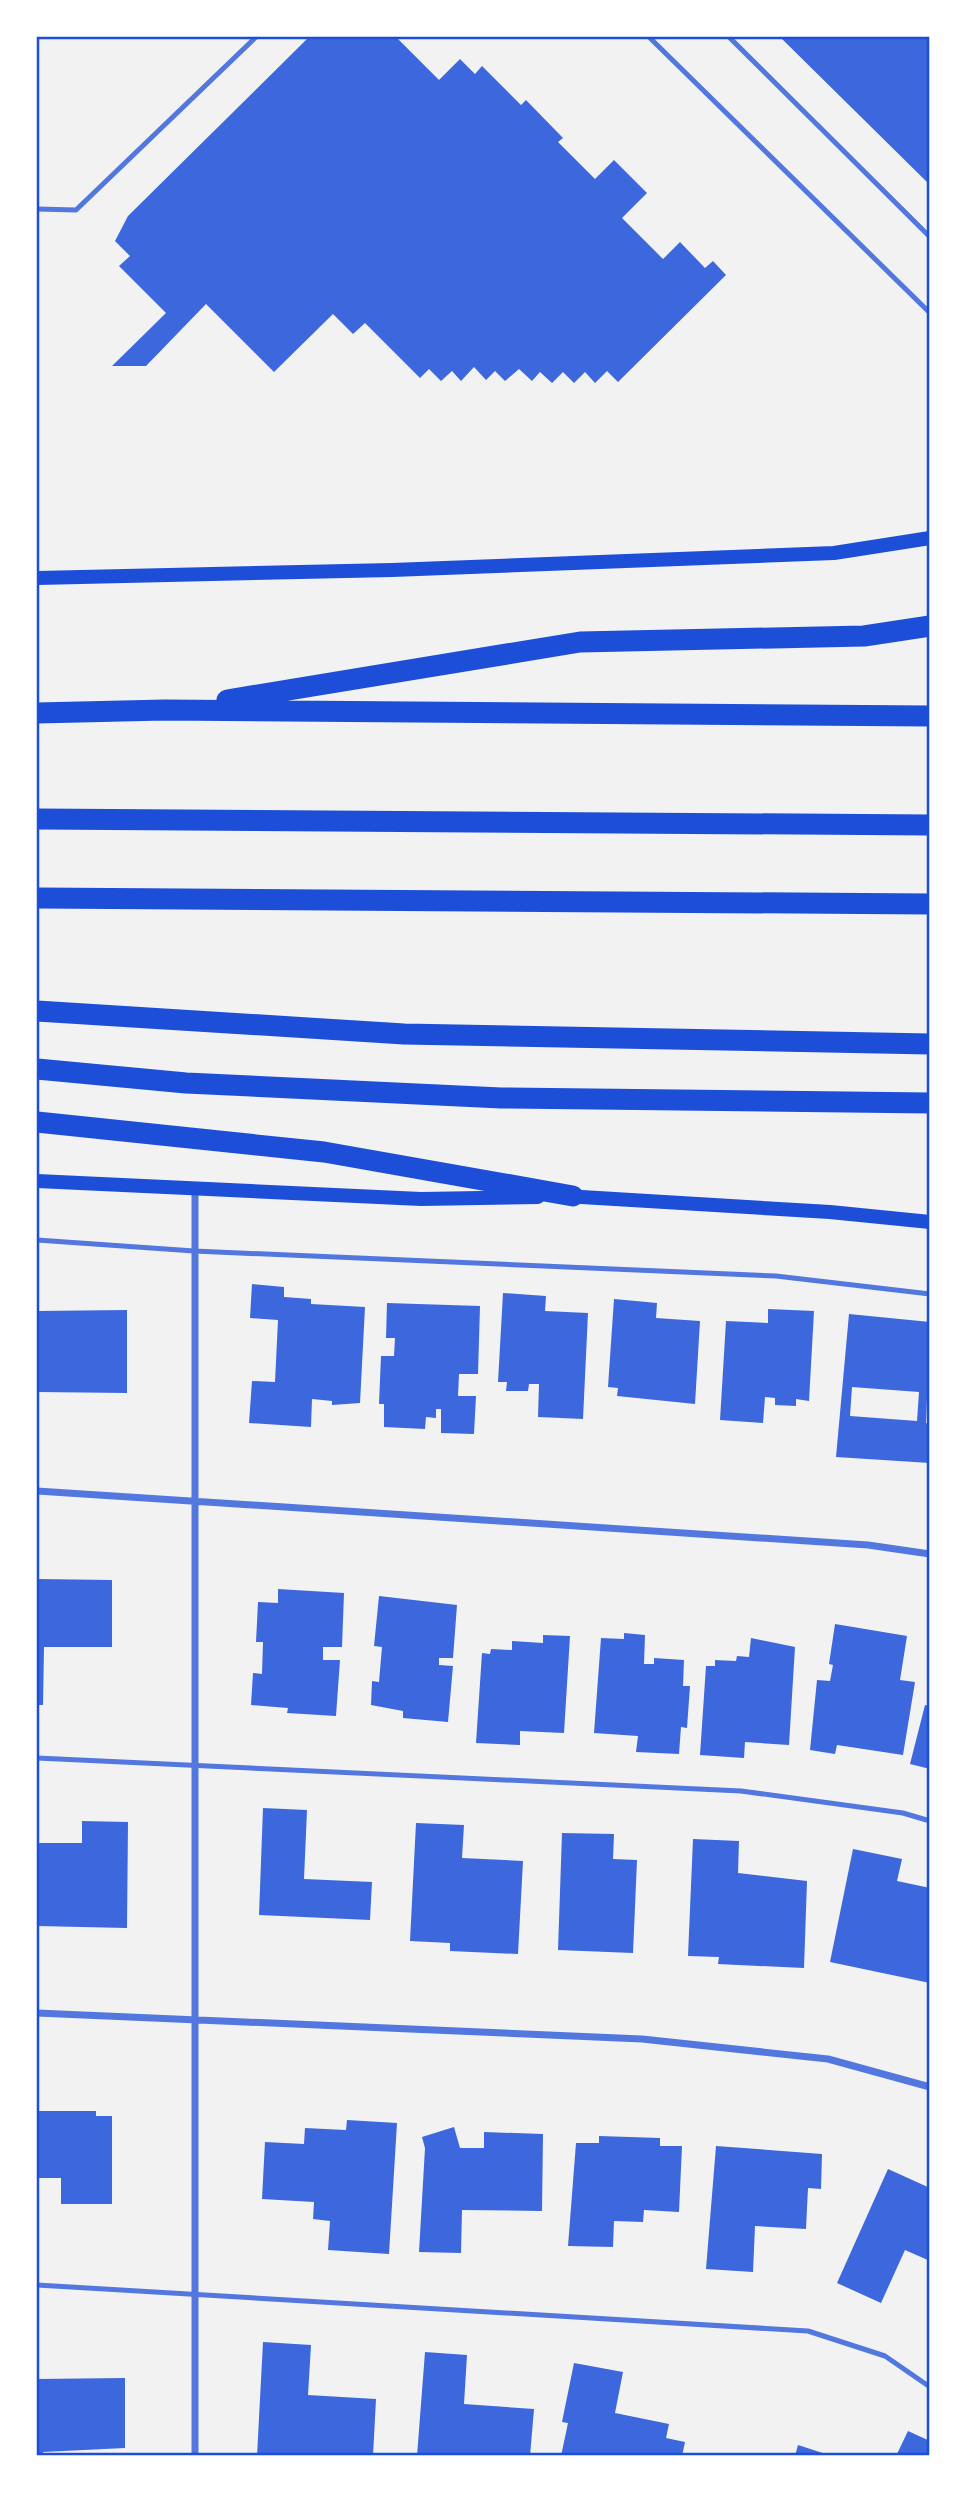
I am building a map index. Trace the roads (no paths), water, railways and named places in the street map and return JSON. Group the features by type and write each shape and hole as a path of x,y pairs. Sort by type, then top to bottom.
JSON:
{"highway":[{"path":"165,710 580,642 864,636 930,626"},
{"path":"37,713 165,710 930,716"},
{"path":"37,819 930,825"},
{"path":"37,898 930,904"},
{"path":"37,1011 404,1034 930,1044"},
{"path":"37,1069 186,1083 501,1098 930,1103"},
{"path":"37,1122 324,1152 573,1196"}],"main road":[{"path":"37,578 392,570 834,552 930,538"},
{"path":"37,1181 421,1199 573,1196 830,1212 930,1222"}],"street":[{"path":"195,1190 195,2456"},
{"path":"37,1492 854,1544 930,1554"},
{"path":"37,2013 468,2029 642,2039 828,2059 930,2087"}],"lane":[{"path":"37,209 76,210 256,37"},
{"path":"649,37 930,313"},
{"path":"729,37 930,237"},
{"path":"37,1240 194,1251 776,1276 930,1294"},
{"path":"37,1758 741,1790 903,1813 930,1821"},
{"path":"37,2285 808,2331 885,2356 930,2387"}]}
